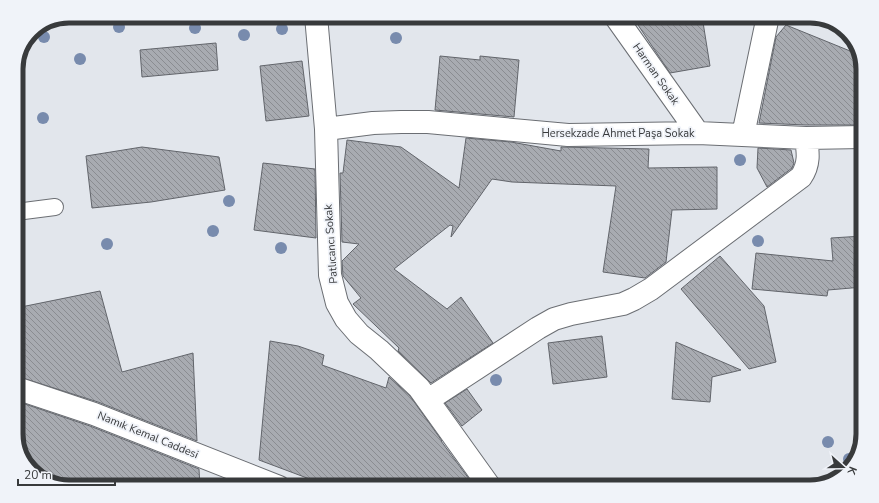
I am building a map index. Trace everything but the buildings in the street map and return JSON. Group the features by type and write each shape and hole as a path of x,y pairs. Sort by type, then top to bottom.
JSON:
{"street":[{"name":"Patlıcancı Sokak","path":"317,23 326,129 330,275 337,303 346,319 359,334 407,376 428,400 485,480"},
{"name":"Harman Sokak","path":"620,23 698,133"},
{"path":"743,135 767,23"},
{"name":"Hersekzade Ahmet Paşa Sokak","path":"326,129 401,122 428,122 568,135 698,133 806,138 856,137"},
{"path":"428,400 554,319 571,314 623,304 651,289 801,177 807,164 806,138"},
{"name":"Namık Kemal Caddesi","path":"23,390 94,414 261,480"}],"lane":[{"path":"23,211 55,207"}]}
